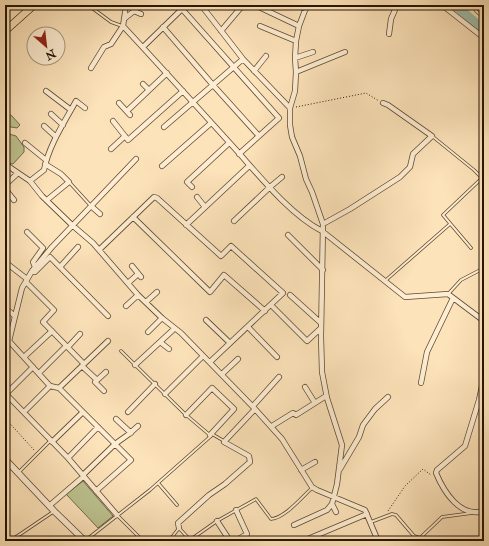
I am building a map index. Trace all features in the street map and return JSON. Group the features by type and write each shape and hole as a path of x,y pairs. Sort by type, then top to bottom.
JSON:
{"main road":[{"path":"5,31 34,5"}],"street":[{"path":"91,68 104,47 111,44 123,26 126,13 125,5"},
{"path":"221,31 243,5"},
{"path":"294,525 327,510 332,504 337,484 342,445 326,396 322,372 321,326 323,224 292,137 290,108 295,92 296,41 306,7 295,5"},
{"path":"389,34 391,19 397,5"},
{"path":"204,6 243,59 290,108"},
{"path":"445,6 484,38"},
{"path":"259,7 300,26"},
{"path":"143,47 182,10 234,67 279,118 239,154"},
{"path":"124,19 134,11 141,14"},
{"path":"123,26 194,102 249,166 310,225 322,231 405,298 448,294 484,321"},
{"path":"260,26 296,41"},
{"path":"163,27 259,136"},
{"path":"295,58 313,52"},
{"path":"296,72 345,52"},
{"path":"254,71 266,56"},
{"path":"164,127 243,59"},
{"path":"120,103 129,113 149,90 167,73"},
{"path":"143,84 149,90"},
{"path":"46,91 71,110"},
{"path":"113,121 128,140 183,91"},
{"path":"30,181 43,172 56,137 76,102 85,108"},
{"path":"323,224 350,209 400,177 410,167 413,154 432,136 383,103"},
{"path":"51,114 63,125"},
{"path":"162,166 211,123"},
{"path":"44,126 56,137"},
{"path":"111,149 125,136"},
{"path":"25,143 69,182 47,200"},
{"path":"192,187 187,182 230,143"},
{"path":"5,349 9,341 20,295 26,280 33,269 72,225 136,159"},
{"path":"5,164 30,181 47,200 99,250 138,295 174,329 181,333 254,407 272,426 291,452 312,487 364,510 378,541"},
{"path":"186,224 249,166"},
{"path":"5,185 18,173"},
{"path":"234,221 282,177"},
{"path":"5,189 14,200"},
{"path":"99,250 154,197 157,198 221,256 231,246 283,293 210,362"},
{"path":"197,197 205,207"},
{"path":"91,206 100,214"},
{"path":"133,218 210,292 224,275 265,311"},
{"path":"28,232 43,248 33,262 33,269"},
{"path":"288,235 323,270"},
{"path":"60,267 78,247"},
{"path":"33,269 35,272 50,256 108,316"},
{"path":"5,262 26,280 54,310 43,322 67,346 97,380 95,382 104,391"},
{"path":"128,283 140,276 132,266"},
{"path":"146,302 157,292"},
{"path":"126,306 138,295"},
{"path":"290,295 321,326"},
{"path":"421,383 427,352 453,298"},
{"path":"271,305 307,342 321,326"},
{"path":"5,308 15,316"},
{"path":"148,332 162,318"},
{"path":"206,320 230,343"},
{"path":"248,327 277,357"},
{"path":"135,365 174,329"},
{"path":"24,358 52,331"},
{"path":"38,373 80,334"},
{"path":"9,341 50,386 59,388 131,460 96,491"},
{"path":"59,388 108,341"},
{"path":"160,342 169,349"},
{"path":"165,394 203,356"},
{"path":"222,374 238,359"},
{"path":"33,367 6,394 68,458 117,515"},
{"path":"97,380 106,372"},
{"path":"179,528 178,523 209,495 226,484 250,462 249,456 224,442 279,377"},
{"path":"484,377 479,400 465,446 437,470 443,488 455,503 473,513 484,511"},
{"path":"128,412 155,384"},
{"path":"24,412 50,386"},
{"path":"186,415 212,388 234,409 210,434"},
{"path":"305,388 315,403"},
{"path":"272,426 293,411 296,415 326,396"},
{"path":"339,470 359,437 363,426 375,409 388,397"},
{"path":"52,441 83,412"},
{"path":"116,419 131,433"},
{"path":"49,506 83,476 115,444 138,426"},
{"path":"68,458 98,427"},
{"path":"5,458 49,506 85,541"},
{"path":"301,470 315,462"},
{"path":"332,504 336,512"},
{"path":"235,541 247,534 236,510"},
{"path":"304,541 366,514"},
{"path":"217,521 230,541"},
{"path":"73,541 80,536"}],"lane":[{"path":"88,5 111,22 123,26"},
{"path":"476,5 476,11 484,18"},
{"path":"432,136 483,179 443,215 471,248"},
{"path":"69,182 91,206"},
{"path":"385,281 451,224"},
{"path":"448,294 461,280 484,268"},
{"path":"121,351 186,415 210,434 224,442"},
{"path":"85,541 158,483 211,436 210,434"},
{"path":"18,473 52,441"},
{"path":"158,483 177,505"},
{"path":"169,541 179,528 190,541 217,521 256,499 271,519 275,519 288,511 312,487"},
{"path":"10,541 54,511"},
{"path":"370,523 392,514 396,515 414,536 420,538 442,517 473,513"},
{"path":"117,515 143,541"},
{"path":"17,536 20,541"}],"path":[{"path":"290,108 366,93 383,103"},
{"path":"5,418 38,454"},
{"path":"387,517 387,513 405,486 423,469 440,481"},
{"path":"480,541 478,537 484,531"}],"green space":[{"path":"7,113 20,125 17,128 5,126 5,114"},
{"path":"9,134 16,136 24,147 24,152 13,164 5,160 5,136"},
{"path":"83,481 113,516 98,528 66,494"}],"waterway":[{"path":"455,5 484,30"}]}
